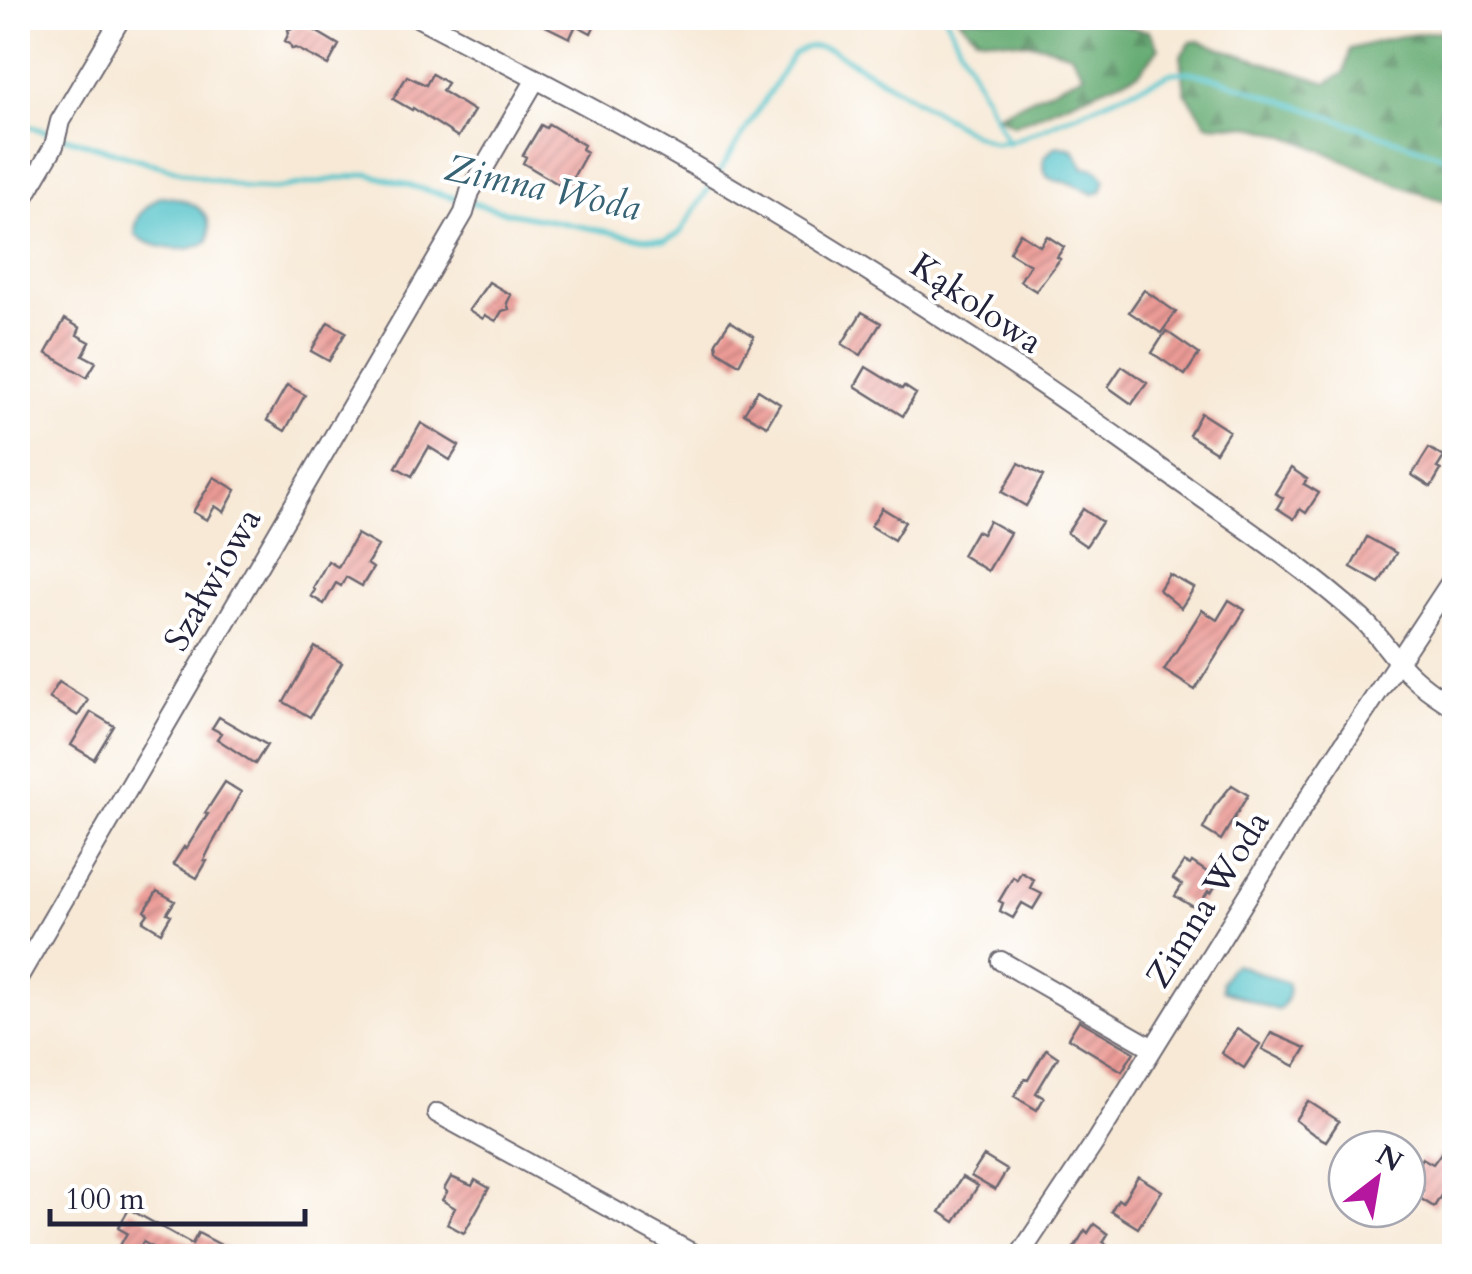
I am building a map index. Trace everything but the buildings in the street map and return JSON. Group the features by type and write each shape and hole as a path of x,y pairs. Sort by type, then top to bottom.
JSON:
{"street":[{"path":"18,207 54,146 60,121 121,18"},
{"name":"Kąkolowa","path":"419,18 707,173 919,302 1133,448 1284,558 1344,604 1426,688 1454,708"},
{"name":"Szałwiowa","path":"18,978 464,214 470,192 536,79"},
{"name":"Zimna Woda","path":"1019,1256 1310,796 1454,577"},
{"path":"1001,961 1153,1048"},
{"path":"437,1113 698,1256"}],"green space":[{"path":"958,18 1086,18 1149,31 1159,48 1139,73 1014,125 996,115 1084,74 1071,54 1043,45 977,37"},
{"path":"1446,30 1454,34 1454,203 1407,188 1268,130 1207,124 1185,92 1181,55 1191,42 1327,83 1344,73 1350,49"}],"water":[{"path":"1059,146 1073,149 1084,168 1099,172 1105,180 1101,191 1094,194 1047,176 1044,158"},
{"path":"161,196 198,208 208,221 208,241 191,248 171,248 135,235 142,212"},
{"path":"1235,964 1287,983 1288,994 1278,1010 1223,990 1222,982"}],"waterway":[{"path":"946,18 1008,143"},
{"name":"Zimna Woda","path":"718,174 793,55 811,46 832,50 973,134 995,143 1015,140 1172,73 1189,72 1220,79 1454,160"},
{"name":"Zimna Woda","path":"18,123 247,188 275,189 368,174 506,212 665,241 680,233 712,183"}]}
